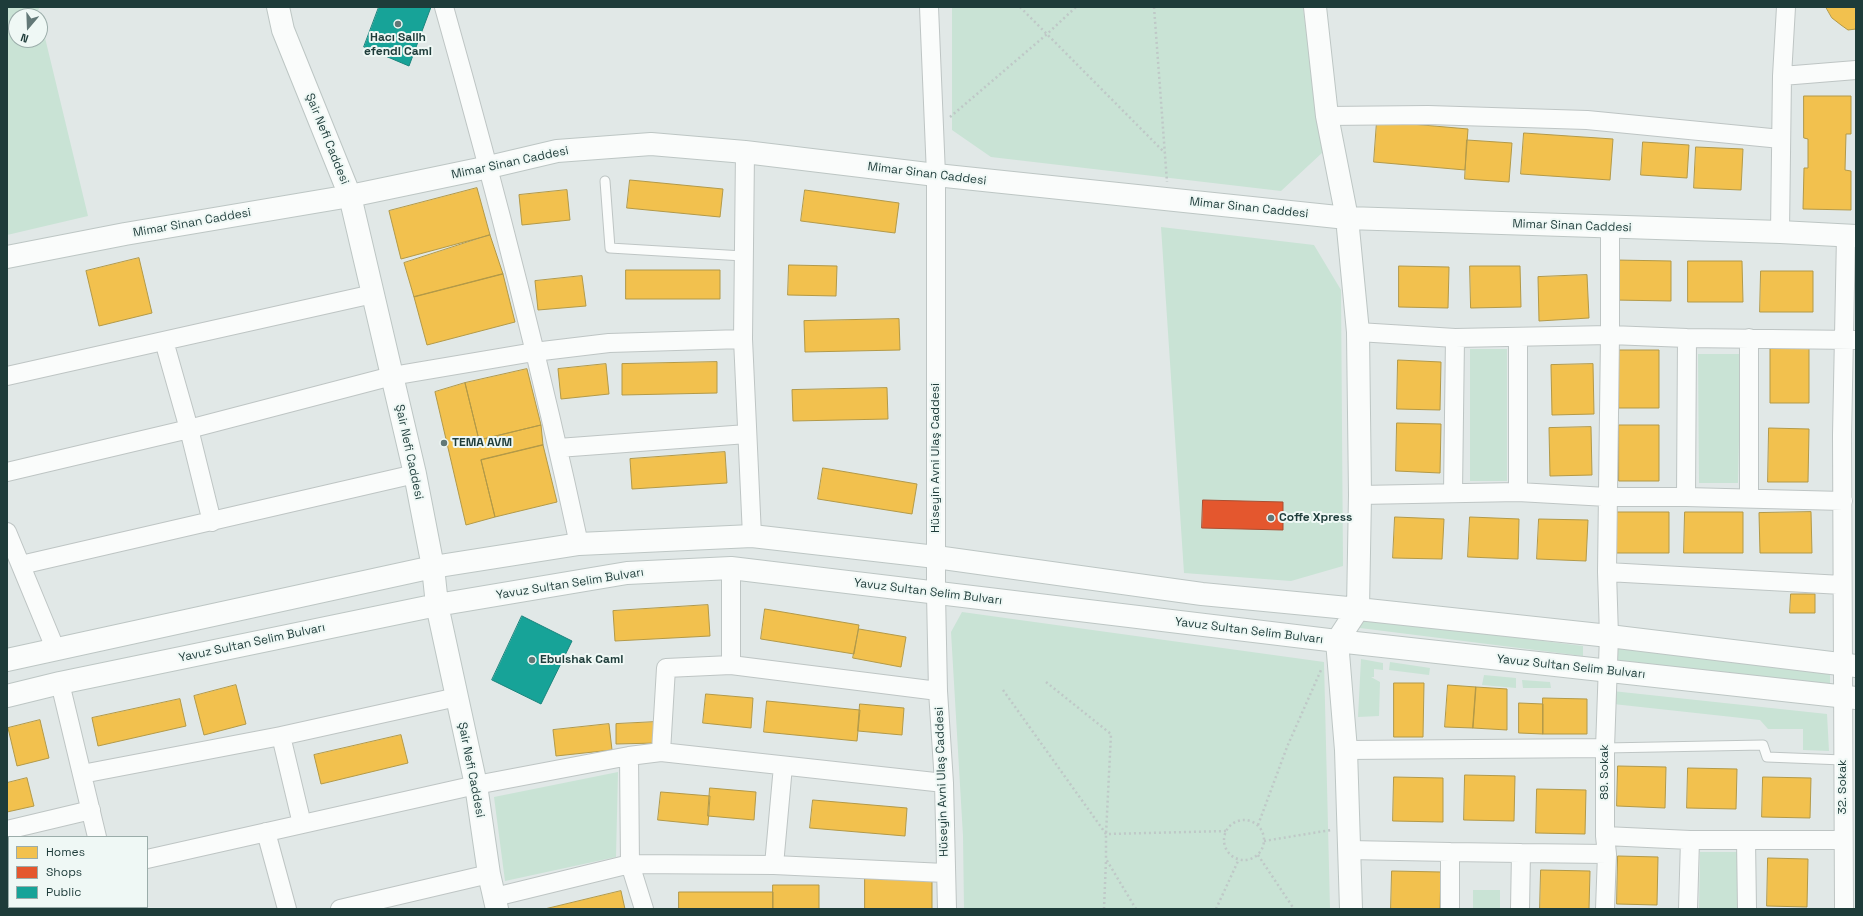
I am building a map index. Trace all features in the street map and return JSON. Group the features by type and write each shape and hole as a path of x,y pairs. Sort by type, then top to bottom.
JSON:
{"main road":[{"name":"Şair Nefi Caddesi","path":"278,7 283,30 350,196 415,474 433,567 436,605 476,785 489,874 496,903"},
{"path":"1315,7 1327,116 1347,218 1358,332 1360,495 1358,608 1337,641 1346,750 1350,909"},
{"name":"Mimar Sinan Caddesi","path":"7,256 125,234 350,196 490,167 557,151 651,144 744,152 936,175 1347,218 1780,232 1851,236"},
{"path":"7,660 55,648 433,567 579,544 752,536 936,557 1202,594 1358,608 1850,665"},
{"name":"Yavuz Sultan Selim Bulvarı","path":"7,696 60,683 436,605 627,573 731,568 936,594 1337,641 1849,697"}],"street":[{"path":"444,7 490,167 558,448 579,544"},
{"name":"Hüseyin Avni Ulaş Caddesi","path":"929,7 936,175 936,594 938,691 944,783 947,909"},
{"path":"1780,232 1782,76 1786,7"},
{"path":"1782,76 1856,70"},
{"path":"1327,116 1428,115 1587,120 1781,139"},
{"path":"744,152 743,339 752,536"},
{"name":"89. Sokak","path":"1605,909 1607,854 1605,836 1605,748 1609,636 1607,497 1610,227"},
{"name":"32. Sokak","path":"1844,909 1843,760 1849,697 1850,638 1842,585 1849,543 1843,501 1849,435 1851,236"},
{"path":"7,376 373,294"},
{"path":"1358,332 1455,338 1610,335 1687,338 1850,340"},
{"path":"1518,337 1518,492"},
{"path":"1453,492 1455,338"},
{"path":"1686,497 1687,338"},
{"path":"1748,498 1749,338"},
{"path":"7,472 189,429 392,376 534,352 609,343 743,339"},
{"path":"164,341 189,429 212,522"},
{"path":"558,448 747,434"},
{"path":"21,565 415,474"},
{"path":"1360,495 1453,492 1518,492 1607,497 1748,498 1843,501"},
{"path":"7,532 55,648"},
{"path":"731,568 731,665"},
{"path":"1607,572 1842,585"},
{"path":"661,752 666,668 731,665 938,691"},
{"path":"60,683 97,836"},
{"path":"82,774 281,736 456,697"},
{"path":"281,736 302,824"},
{"path":"1346,750 1605,748"},
{"path":"148,859 476,785 629,756 661,752 944,783"},
{"path":"629,756 630,864 644,909"},
{"path":"774,865 783,766"},
{"path":"7,830 91,810"},
{"path":"266,832 287,909"},
{"path":"1605,836 1690,840 1843,840"},
{"path":"1688,909 1690,840"},
{"path":"1746,840 1747,909"},
{"path":"1349,850 1607,854"},
{"path":"1450,852 1450,909"},
{"path":"1520,909 1521,853"},
{"path":"496,903 630,864 774,865 945,872"},
{"path":"340,909 489,874"}],"lane":[{"path":"605,181 610,248 743,256"},
{"path":"1605,748 1762,745 1767,757 1843,760"}],"path":[{"path":"1020,7 1046,35 1165,153"},
{"path":"934,130 1046,35 1076,7"},
{"path":"1154,7 1168,199"},
{"path":"1258,825 1287,747 1321,670"},
{"path":"1046,682 1111,734 1104,909"},
{"path":"1003,690 1106,834"},
{"path":"1239,820 1252,821 1262,830 1264,841 1262,850 1258,855 1246,860 1239,859 1229,852 1226,846 1224,840 1227,830 1233,823 1239,820"},
{"path":"1264,841 1348,827"},
{"path":"1106,834 1227,830"},
{"path":"1258,855 1294,909"},
{"path":"1106,859 1136,909"},
{"path":"1216,909 1239,859"}],"green space":[{"path":"7,7 40,7 8,8 8,48 47,48 88,216 7,235"},
{"path":"952,7 1303,7 1323,152 1281,191 991,157 952,130"},
{"path":"1161,227 1314,245 1341,290 1343,566 1291,581 1184,573"},
{"path":"1470,349 1507,349 1507,481 1470,481"},
{"path":"1698,354 1741,354 1738,483 1699,483"},
{"path":"962,612 1324,662 1330,909 964,909 963,836 951,632"},
{"path":"1360,618 1583,646 1583,656 1360,628"},
{"path":"1605,647 1830,674 1830,685 1603,659"},
{"path":"1361,659 1383,663 1383,670 1374,669 1374,677 1371,677 1380,682 1379,716 1358,717"},
{"path":"1390,662 1430,668 1429,675 1389,670"},
{"path":"1484,675 1516,678 1516,688 1482,685"},
{"path":"1522,680 1550,682 1551,688 1523,688"},
{"path":"1603,690 1827,714 1829,751 1803,750 1803,729 1768,729 1760,720 1604,703"},
{"path":"618,772 616,857 505,881 494,797"},
{"path":"1700,852 1738,852 1738,909 1699,909"},
{"path":"1473,890 1500,890 1500,909 1473,909"}],"building: Homes":[{"path":"1826,7 1856,7 1856,29 1848,30 1841,25 1832,18"},
{"path":"1804,96 1851,96 1851,134 1846,134 1845,170 1851,171 1851,210 1803,209 1804,168 1808,168 1808,139 1804,138"},
{"path":"1377,121 1468,129 1465,170 1374,162"},
{"path":"1524,133 1613,139 1610,180 1521,174"},
{"path":"1467,140 1512,143 1509,182 1465,179"},
{"path":"1643,142 1689,145 1687,178 1641,175"},
{"path":"1696,147 1743,149 1741,190 1694,188"},
{"path":"630,180 723,189 720,217 627,208"},
{"path":"477,188 490,235 401,259 389,211"},
{"path":"567,190 570,220 522,225 519,195"},
{"path":"805,190 899,203 895,233 801,221"},
{"path":"490,235 503,274 414,297 404,263"},
{"path":"139,258 152,313 99,326 86,271"},
{"path":"1615,260 1671,261 1671,301 1614,300"},
{"path":"1688,261 1742,261 1743,302 1688,302"},
{"path":"789,265 837,266 836,296 788,295"},
{"path":"1399,266 1449,267 1448,308 1399,307"},
{"path":"1470,266 1520,266 1521,307 1471,308"},
{"path":"626,270 720,270 720,299 626,299"},
{"path":"1761,271 1813,271 1813,312 1760,312"},
{"path":"503,274 515,322 427,345 414,297"},
{"path":"1587,275 1589,318 1539,321 1538,277"},
{"path":"582,276 586,306 538,310 535,281"},
{"path":"899,319 900,350 805,352 804,321"},
{"path":"1809,347 1809,403 1770,403 1770,348"},
{"path":"1619,350 1659,350 1659,408 1619,408"},
{"path":"1398,360 1441,362 1440,410 1397,409"},
{"path":"717,362 717,393 622,395 622,364"},
{"path":"606,364 609,394 561,399 558,369"},
{"path":"1593,364 1594,414 1552,415 1551,365"},
{"path":"527,369 541,425 479,440 465,383"},
{"path":"465,383 479,440 541,425 543,445 481,460 495,517 466,525 435,392"},
{"path":"887,388 888,419 793,421 792,390"},
{"path":"1397,423 1441,424 1440,473 1396,471"},
{"path":"1619,425 1659,425 1659,481 1619,481"},
{"path":"1591,427 1592,475 1550,476 1549,428"},
{"path":"1769,428 1809,429 1808,482 1768,482"},
{"path":"543,445 557,502 495,517 481,460"},
{"path":"725,452 727,483 632,489 630,459"},
{"path":"823,468 917,484 912,514 818,499"},
{"path":"1611,512 1669,512 1669,553 1610,553"},
{"path":"1685,512 1743,512 1743,553 1684,553"},
{"path":"1811,512 1812,553 1760,553 1759,513"},
{"path":"1395,517 1444,519 1442,559 1393,558"},
{"path":"1470,517 1519,519 1518,559 1468,557"},
{"path":"1539,519 1588,520 1586,561 1537,559"},
{"path":"1791,594 1815,594 1815,613 1790,613"},
{"path":"708,605 710,636 615,641 613,611"},
{"path":"765,609 859,625 854,654 761,639"},
{"path":"859,629 906,637 901,667 853,658"},
{"path":"1394,683 1424,683 1423,737 1394,737"},
{"path":"236,685 246,724 204,735 194,696"},
{"path":"1448,685 1476,687 1473,728 1445,727"},
{"path":"1476,687 1507,689 1507,730 1473,728"},
{"path":"706,694 753,698 751,728 703,723"},
{"path":"1543,698 1587,699 1587,734 1543,734"},
{"path":"180,699 186,726 98,746 92,718"},
{"path":"767,701 860,710 857,741 764,732"},
{"path":"1519,703 1543,704 1543,734 1519,733"},
{"path":"860,704 904,708 902,735 858,731"},
{"path":"40,720 49,758 17,766 8,728"},
{"path":"656,722 657,743 616,744 616,724"},
{"path":"609,724 612,750 556,756 553,730"},
{"path":"401,735 408,763 321,784 314,755"},
{"path":"1618,766 1666,767 1665,808 1617,806"},
{"path":"1688,768 1737,769 1736,809 1687,808"},
{"path":"1465,775 1515,776 1514,821 1464,820"},
{"path":"1394,777 1443,778 1443,822 1393,821"},
{"path":"1763,777 1811,778 1810,818 1762,817"},
{"path":"27,778 34,806 7,812 7,783"},
{"path":"710,788 756,792 754,820 708,816"},
{"path":"1537,789 1586,790 1585,834 1536,833"},
{"path":"661,792 710,796 708,825 658,820"},
{"path":"813,800 907,808 905,836 810,828"},
{"path":"8,846 8,874 7,874"},
{"path":"1618,856 1658,857 1657,905 1617,904"},
{"path":"1768,858 1808,859 1807,907 1767,906"},
{"path":"1541,870 1590,871 1589,909 1540,909"},
{"path":"1392,871 1441,872 1440,909 1391,909"},
{"path":"865,878 932,878 932,909 865,909"},
{"path":"773,885 819,885 819,909 773,909"},
{"path":"621,891 625,909 545,909"},
{"path":"679,892 773,892 773,909 679,909"},
{"path":"8,902 8,908 65,909 7,909"}],"building: Shops":[{"path":"1203,500 1283,502 1283,530 1202,528"}],"building: Public":[{"path":"379,7 431,7 409,66 364,47"},
{"name":"Ebuishak Cami","path":"522,616 572,641 541,704 492,680"}],"place":[{"name":"Hacı Salih efendi Cami","path":"398,24"},
{"name":"TEMA AVM","path":"444,443"},
{"name":"Coffe Xpress","path":"1271,518"},
{"name":"Ebuishak Cami","path":"532,660"}]}
